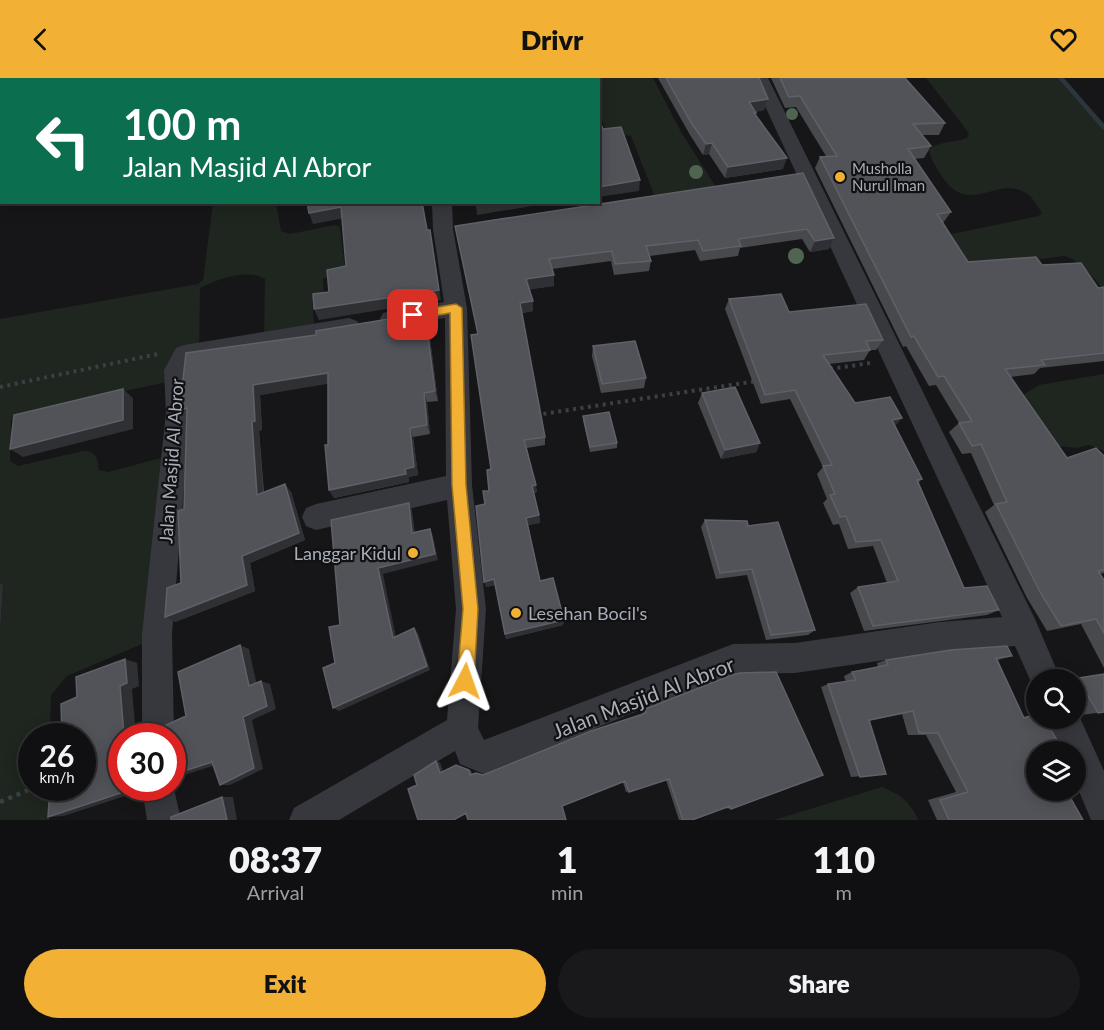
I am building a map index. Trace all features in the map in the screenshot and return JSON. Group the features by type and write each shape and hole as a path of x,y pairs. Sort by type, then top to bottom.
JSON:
{"street":[{"path":"760,78 794,176 894,359 1041,669"},
{"path":"306,820 462,729 471,609 459,485 455,227 443,204"},
{"name":"Jalan Masjid Al Abror","path":"158,723 157,634 178,412 176,370 184,354 456,308"},
{"path":"316,517 459,485"},
{"name":"Jalan Masjid Al Abror","path":"462,729 472,752 484,758 635,696 733,659 795,658 940,637 1024,630"},
{"path":"1068,729 1104,809"},
{"path":"161,801 164,820"}],"path":[{"path":"0,387 137,357 154,354 184,354"},
{"path":"825,370 894,359"},
{"path":"527,417 768,379"},
{"path":"0,802 18,794"}],"shaded area":[{"path":"600,78 653,78 681,132 716,187 655,197 631,136 607,132 600,116"},
{"path":"926,78 1061,78 1104,128 1104,290 1081,265 1064,256 1016,263 980,265 966,261 959,255 954,247 952,234 1039,216 1042,213 1029,196 1013,188 971,195 961,194 951,187 941,175 929,150 937,145 963,140 969,133"},
{"path":"213,204 276,204 281,231 290,234 335,225 340,227 345,269 323,279 324,296 315,298 312,302 315,332 264,340 265,279 250,274 224,278 200,288 199,350 177,380 20,413 11,421 10,461 18,466 83,451 94,454 99,470 108,472 161,458 172,462 149,641 67,676 51,695 50,723 18,723 18,801 49,801 49,820 0,820 0,632 3,585 0,585 0,319 198,284 203,280"},
{"path":"1104,374 1104,451 1089,445 1076,448 1058,446 1021,396 1039,385"},
{"path":"882,787 904,799 918,820 774,820"}],"building":[{"path":"666,78 759,78 768,99 749,102 756,113 754,113 787,158 728,167 712,143 706,144 692,124"},
{"path":"780,78 905,78 945,123 913,124 931,146 908,149 951,212 937,214 968,262 1036,257 1042,265 1081,263 1098,288 1104,287 1104,353 1041,360 1045,365 1005,369 1067,458 1096,448 1104,456 1104,570 1098,571 1104,580 1104,633 1096,619 1061,626 1040,592 996,504 1007,502 981,444 972,446 959,423 972,421 944,376 938,377 914,336 911,337 820,157 837,156 800,96 789,97"},
{"path":"600,122 603,129 621,127 640,180 600,187"},
{"path":"803,173 834,238 815,241 807,229 738,239 741,246 703,251 698,240 646,246 651,261 615,264 612,251 549,259 554,275 526,279 533,301 520,303 545,437 524,440 536,485 532,486 539,515 526,518 540,581 553,578 564,620 505,634 494,579 484,582 476,506 485,504 483,491 489,491 487,470 491,469 471,335 478,334 455,226"},
{"path":"307,204 422,204 427,230 430,230 439,290 314,309 313,294 329,292 327,270 346,266 341,207 309,213"},
{"path":"781,294 789,312 866,304 883,340 866,341 870,350 823,355 855,403 890,397 902,418 892,420 922,479 917,480 964,588 987,586 999,610 873,626 858,587 898,581 881,540 856,542 846,516 840,517 830,495 835,494 823,466 832,465 795,390 765,395 729,299"},
{"path":"425,313 435,391 424,393 427,425 410,428 414,467 405,469 406,474 329,490 325,445 328,445 328,373 253,385 255,421 252,422 257,495 285,484 299,533 242,556 247,585 165,617 167,588 181,583 178,511 184,509 187,408 183,409 183,379 186,353 316,335 316,331"},
{"path":"635,341 646,378 602,384 593,346"},
{"path":"735,387 760,443 725,450 702,393"},
{"path":"123,389 123,420 10,449 14,415"},
{"path":"609,412 617,443 590,447 583,416"},
{"path":"409,503 412,533 430,529 435,554 378,568 393,638 414,628 427,666 333,708 323,668 335,663 329,627 340,625 331,520"},
{"path":"705,520 747,521 748,526 778,522 815,630 771,635 752,569 720,573"},
{"path":"240,645 249,686 261,681 267,706 243,717 254,768 220,785 212,762 186,770 186,723 171,723 186,716 178,672"},
{"path":"1007,646 1012,656 996,658 1024,718 1026,717 1026,729 1050,729 1058,741 1026,741 1026,801 1072,801 1083,820 949,820 940,800 968,792 938,733 919,733 913,711 869,720 886,774 860,777 828,684 856,680 852,672 888,665 886,660 951,650"},
{"path":"125,659 127,683 120,686 123,723 108,723 108,797 48,817 49,801 96,801 96,723 62,723 61,704 77,697 76,677"},
{"path":"776,672 823,775 731,809 730,806 692,820 683,820 669,779 629,792 625,781 562,806 566,820 468,820 466,813 453,820 418,820 408,789 417,785 414,775 436,761 440,773 456,765 469,770 470,775 476,773 483,775 591,731 646,713 645,709 732,675"},
{"path":"1104,674 1104,712 1098,713 1086,692 1086,677"},
{"path":"222,797 227,820 171,820 171,817"}],"waterway":[{"path":"1061,78 1104,128"}],"place":[{"name":"Musholla Nurul Iman","path":"840,177"},
{"name":"Langgar Kidul","path":"413,553"},
{"name":"Lesehan Bocil's","path":"516,613"}],"route":[{"path":"413,315 456,308 459,485 471,609 465,681"}]}
